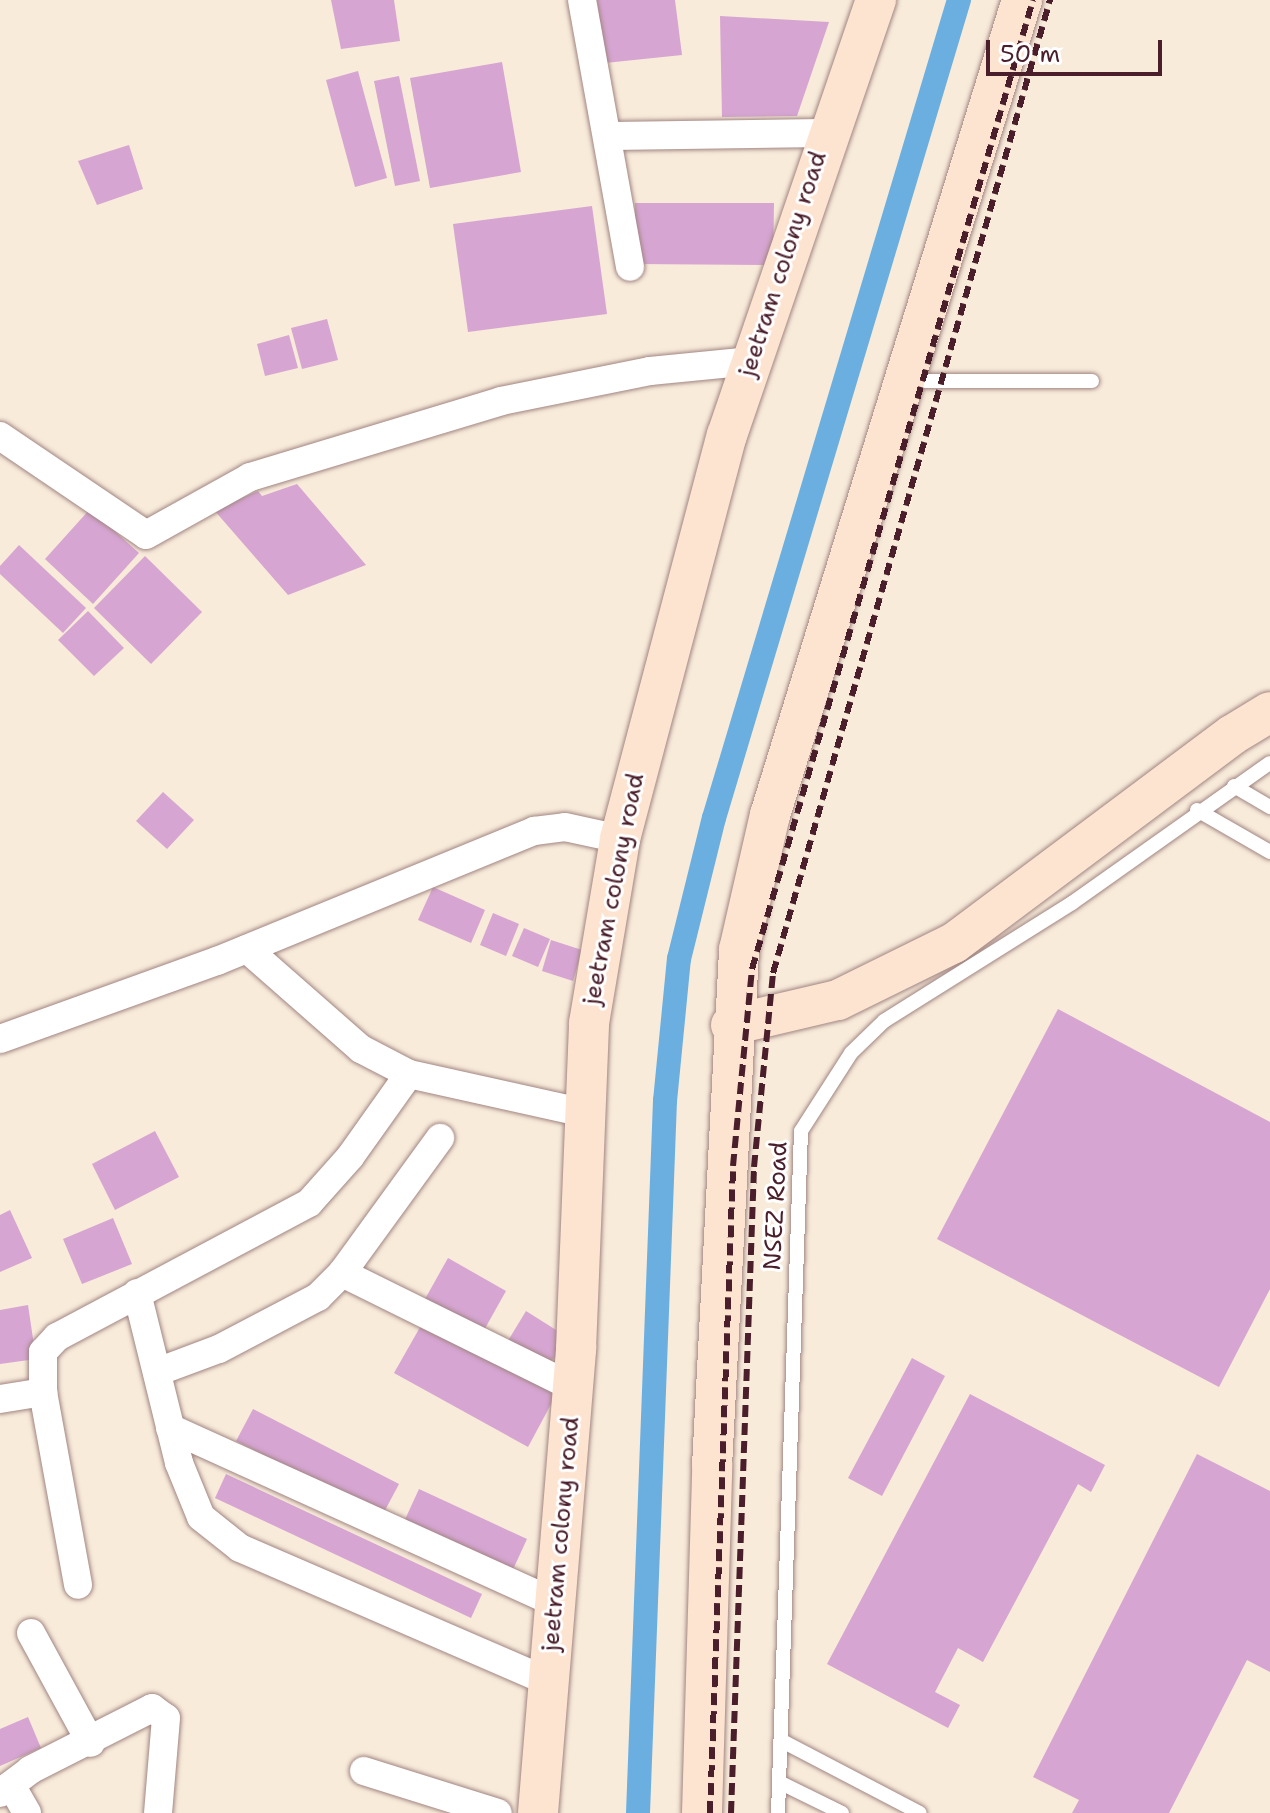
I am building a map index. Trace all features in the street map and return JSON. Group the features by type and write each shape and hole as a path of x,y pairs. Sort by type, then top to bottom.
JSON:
{"street":[{"path":"582,0 630,267"},
{"name":"jeetram colony road","path":"538,1813 573,1387 589,1023 620,839 698,539 752,361 826,133 876,0"},
{"path":"702,1813 731,1025 739,950 770,815 1022,0"},
{"path":"608,136 826,133"},
{"path":"0,436 146,535 250,477 501,401 650,371 752,361"},
{"path":"731,1025 838,1000 954,943 1232,735 1270,712"},
{"path":"0,1039 247,949 534,831 565,827 620,839"},
{"path":"247,949 350,1041 409,1074 585,1113"},
{"path":"78,1585 43,1392 43,1352 57,1337 309,1203 350,1157 409,1074"},
{"path":"157,1372 219,1349 318,1297 342,1273 440,1138"},
{"path":"342,1273 573,1387"},
{"path":"137,1293 170,1428 201,1517 240,1548 549,1682"},
{"path":"0,1398 43,1392"},
{"path":"170,1428 555,1603"},
{"path":"31,1633 91,1743"},
{"path":"27,1813 5,1789 30,1770 91,1743 152,1708 162,1710 166,1718 158,1813"},
{"path":"364,1771 498,1813"}],"lane":[{"path":"902,381 1092,381"},
{"name":"NSEZ Road","path":"778,1813 784,1742 801,1131 851,1053 884,1021 1072,903 1197,810 1270,763"},
{"path":"1234,786 1270,807"},
{"path":"1197,810 1270,852"},
{"path":"784,1742 920,1813"},
{"path":"781,1783 842,1813"}],"building":[{"path":"331,0 394,0 400,41 341,49"},
{"path":"597,0 675,0 682,55 605,63"},
{"path":"720,16 829,22 797,116 722,117"},
{"path":"502,62 521,172 430,188 410,78"},
{"path":"358,71 387,178 355,187 326,80"},
{"path":"399,76 420,181 395,186 374,81"},
{"path":"129,145 143,189 97,205 78,161"},
{"path":"635,203 774,203 773,265 635,264"},
{"path":"592,206 607,314 468,332 453,224"},
{"path":"327,319 338,360 302,369 291,328"},
{"path":"289,335 298,368 265,376 257,344"},
{"path":"297,484 366,565 288,595 214,510 258,491 262,496"},
{"path":"90,509 139,553 93,604 45,559"},
{"path":"19,545 86,608 63,633 0,574 0,566"},
{"path":"145,556 202,612 151,664 94,608"},
{"path":"88,611 124,648 94,676 58,640"},
{"path":"163,792 194,820 167,849 136,821"},
{"path":"433,887 485,910 471,943 418,920"},
{"path":"493,913 519,924 506,956 480,945"},
{"path":"524,928 550,939 538,967 512,956"},
{"path":"551,940 582,950 573,981 542,971"},
{"path":"1058,1009 1270,1122 1270,1289 1219,1387 937,1239"},
{"path":"155,1131 179,1177 115,1210 92,1164"},
{"path":"10,1210 32,1258 0,1272 0,1215"},
{"path":"113,1218 132,1264 82,1284 63,1239"},
{"path":"448,1258 506,1291 483,1332 425,1299"},
{"path":"28,1305 36,1359 0,1364 0,1310"},
{"path":"526,1311 572,1340 549,1363 506,1344"},
{"path":"423,1322 556,1395 528,1447 394,1373"},
{"path":"912,1358 945,1376 882,1496 848,1478"},
{"path":"970,1394 1105,1465 1091,1492 1078,1484 983,1662 958,1648 935,1692 960,1705 948,1728 827,1664"},
{"path":"253,1409 399,1484 382,1516 236,1441"},
{"path":"1197,1454 1270,1491 1270,1672 1247,1660 1169,1813 1072,1813 1079,1800 1033,1777"},
{"path":"226,1474 482,1594 471,1618 215,1498"},
{"path":"419,1489 527,1539 510,1576 402,1526"},
{"path":"28,1717 41,1748 0,1766 0,1729"}],"waterway":[{"path":"638,1813 665,1101 679,959 714,818 959,0"}],"railway":[{"path":"710,1813 733,1166 752,969 1033,0"},
{"path":"731,1813 754,1167 773,973 1050,0"}]}
